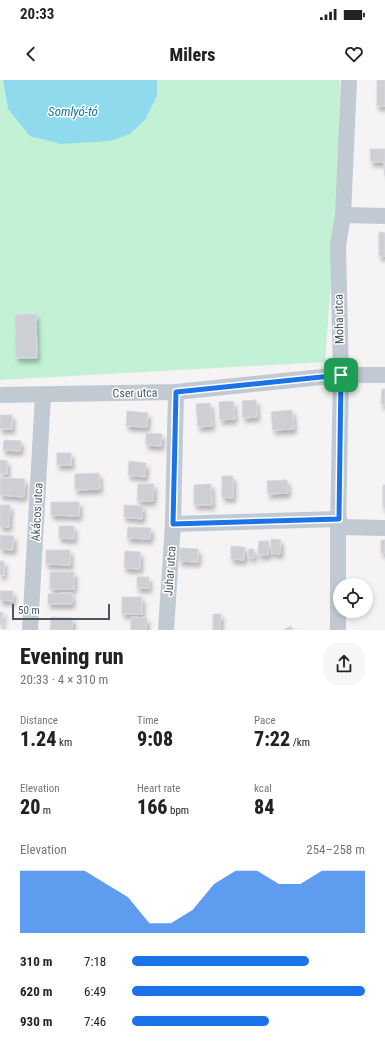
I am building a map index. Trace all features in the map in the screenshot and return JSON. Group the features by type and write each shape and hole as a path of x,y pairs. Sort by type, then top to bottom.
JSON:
{"street":[{"name":"Moha utca","path":"338,630 338,523 341,375 338,246 343,215 349,80"},
{"path":"343,215 385,216"},
{"name":"Cser utca","path":"0,395 176,392 341,375 385,375"},
{"name":"Juhar utca","path":"166,630 173,524 176,392"},
{"name":"Akácos utca","path":"30,630 44,395"},
{"path":"173,524 338,523 385,528"}],"green space":[{"path":"0,80 3,80 8,109 130,134 145,120 157,96 157,80 340,80 338,188 325,362 0,380"}],"water":[{"name":"Somlyó-tó","path":"3,80 157,80 157,96 145,120 130,134 110,141 61,144 30,136 8,109"}],"building":[{"path":"377,80 385,80 385,106 377,106"},
{"path":"370,149 385,149 385,176 384,162 371,162"},
{"path":"379,232 385,233 385,256 379,256"},
{"path":"36,314 37,358 16,358 15,315"},
{"path":"382,389 385,389 385,405 381,404"},
{"path":"256,400 257,417 243,418 242,401"},
{"path":"233,401 235,419 220,420 219,402"},
{"path":"210,403 212,426 198,427 196,404"},
{"path":"292,410 294,429 273,430 271,412"},
{"path":"127,411 148,413 147,427 126,426"},
{"path":"0,415 12,415 12,429 0,429"},
{"path":"146,433 162,434 161,446 146,445"},
{"path":"4,440 21,441 20,451 3,450"},
{"path":"57,453 71,453 71,465 57,465"},
{"path":"0,460 7,461 7,474 0,474"},
{"path":"129,461 146,463 145,477 128,475"},
{"path":"99,473 100,489 75,490 75,474"},
{"path":"222,476 233,476 233,498 222,497"},
{"path":"0,478 25,479 24,497 0,495"},
{"path":"287,480 288,493 268,494 267,481"},
{"path":"138,484 154,484 153,501 137,501"},
{"path":"211,484 212,505 194,505 194,485"},
{"path":"383,485 385,485 385,508 383,508"},
{"path":"51,502 79,502 79,516 51,515"},
{"path":"0,505 10,505 9,527 0,526"},
{"path":"124,505 143,506 142,519 124,517"},
{"path":"59,526 74,526 74,539 59,538"},
{"path":"128,527 151,528 150,539 127,538"},
{"path":"0,535 14,536 13,550 0,549"},
{"path":"271,539 281,540 280,554 271,553"},
{"path":"381,540 385,540 385,553 381,553"},
{"path":"259,541 269,541 268,555 258,555"},
{"path":"231,546 245,547 244,560 231,559"},
{"path":"180,548 198,549 198,562 179,561"},
{"path":"249,549 254,549 254,558 248,557"},
{"path":"46,550 70,550 70,565 46,564"},
{"path":"125,551 140,552 140,569 124,568"},
{"path":"0,561 4,561 4,575 0,575"},
{"path":"50,572 74,572 74,589 50,589"},
{"path":"137,577 149,577 149,588 137,588"},
{"path":"0,591 13,591 13,601 0,600"},
{"path":"72,593 72,604 48,604 48,594"},
{"path":"122,597 142,597 142,614 122,614"},
{"path":"0,612 3,612 2,625 0,625"},
{"path":"213,614 221,614 220,630 213,630"},
{"path":"51,617 73,618 72,630 50,630"},
{"path":"131,617 147,618 146,630 131,630"},
{"path":"291,626 293,630 283,630"}],"route":[{"path":"341,375 339,519 173,524 176,392 341,375"}]}
